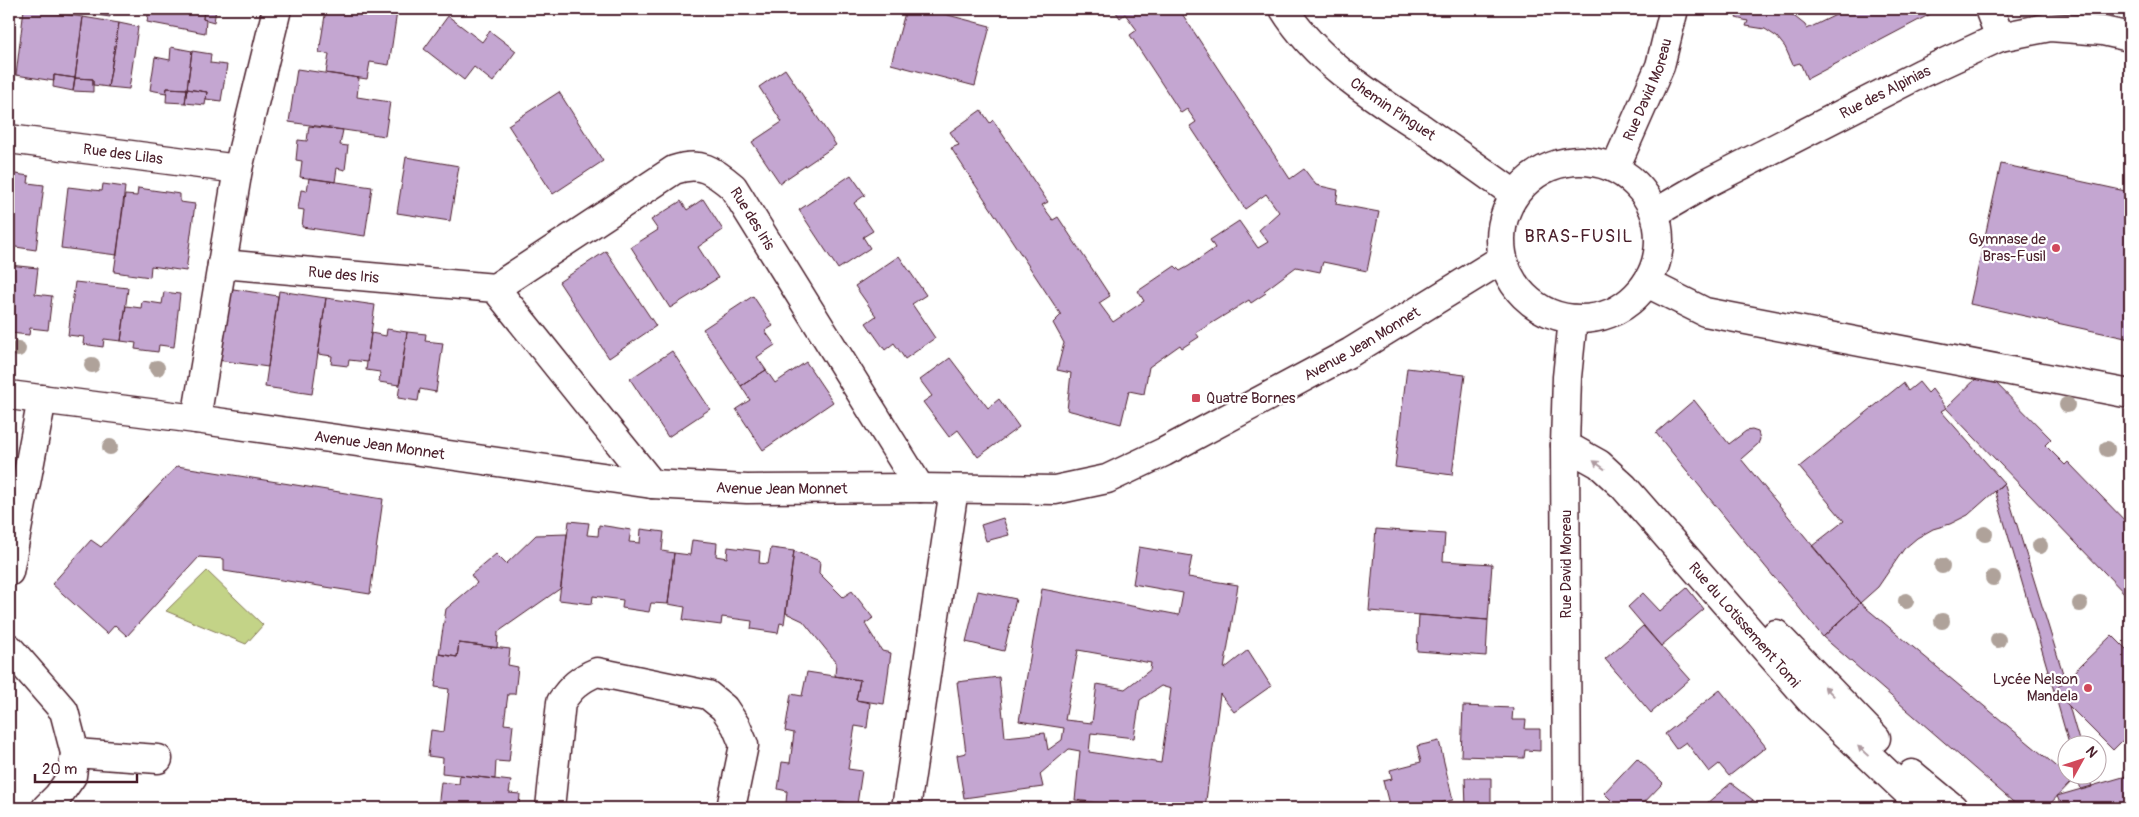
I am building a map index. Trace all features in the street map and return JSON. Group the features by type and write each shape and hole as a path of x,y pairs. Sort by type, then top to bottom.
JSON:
{"street":[{"path":"196,419 238,170 277,9"},
{"name":"Chemin Pinguet","path":"1284,9 1292,22 1304,35 1354,84 1473,163 1514,194"},
{"name":"Rue David Moreau","path":"1615,168 1660,66 1674,9"},
{"path":"1989,9 2000,37"},
{"name":"Rue des Alpinias","path":"1656,213 1714,180 1922,73 2000,37 2050,27 2103,31 2130,37"},
{"name":"Rue des Lilas","path":"9,139 238,170"},
{"path":"1589,160 1615,168 1642,189 1656,213 1660,248 1647,284 1631,301 1603,316 1573,320 1540,309 1519,292 1502,259 1501,227 1514,194 1529,178 1557,163 1589,160"},
{"name":"Rue des Iris","path":"222,264 495,288 674,170 687,165 704,167 720,175 733,186 920,488"},
{"name":"Avenue Jean Monnet","path":"9,395 196,419 652,484 747,489 920,488 1055,490 1107,478 1164,452 1351,352 1502,259"},
{"path":"1647,284 1705,312 2130,394"},
{"path":"495,288 652,484"},
{"name":"Rue David Moreau","path":"1566,808 1565,445 1567,377 1573,320"},
{"path":"9,572 42,399"},
{"name":"Rue du Lotissement Tomi","path":"1565,445 1599,464 1624,487 1811,701 1924,808"},
{"path":"1624,487 1680,531 1827,689 1913,776 1953,808"},
{"path":"906,808 954,489"},
{"path":"9,648 64,711 75,753 72,776 58,796 46,808"},
{"path":"550,808 561,702 569,690 582,678 597,672 708,695 724,708 736,726 744,745 731,808"},
{"path":"75,753 158,759"}],"green space":[{"path":"207,571 263,625 246,644 166,611"}],"building":[{"path":"24,9 83,17 75,78 54,75 54,81 16,75"},
{"path":"78,9 111,9 110,17 77,12"},
{"path":"149,9 204,9 203,19 206,20 205,33 147,22"},
{"path":"204,9 216,9 214,22 203,19"},
{"path":"326,9 377,9 397,12 389,65 370,62 367,79 326,73 329,54 319,53"},
{"path":"906,9 925,9 990,26 975,86 891,64"},
{"path":"1114,9 1179,9 1290,179 1304,169 1316,185 1338,190 1336,204 1379,212 1367,271 1323,262 1320,272 1296,267 1264,291 1266,293 1251,303 1249,300 1196,333 1199,337 1182,348 1180,345 1149,367 1144,394 1129,391 1121,424 1067,410 1071,373 1057,370 1064,343 1053,323 1061,315 951,148 959,145 950,132 981,110 990,123 993,120 1048,202 1042,205 1053,220 1058,217 1110,296 1099,303 1113,322 1144,301 1138,291 1175,266 1180,271 1215,248 1210,240 1239,221 1258,248 1268,242 1259,230 1279,212 1266,194 1245,209 1190,126 1196,122 1187,109 1181,113 1130,35 1137,30 1125,14 1120,18"},
{"path":"1739,9 1785,9 1805,25 1807,29 1848,9 1940,9 1807,79 1800,63 1793,65 1785,47 1777,37 1765,29 1746,26 1748,21 1736,18"},
{"path":"448,16 482,42 490,31 516,51 493,82 474,67 464,80 424,49"},
{"path":"83,17 119,23 108,87 93,85 93,79 75,78"},
{"path":"119,23 138,27 129,89 108,87"},
{"path":"171,47 192,51 187,89 167,88 166,93 150,90 155,57 170,60"},
{"path":"192,51 211,54 210,63 227,65 221,101 206,99 207,92 187,89"},
{"path":"297,69 359,78 357,97 390,102 385,136 289,122"},
{"path":"785,69 836,145 780,183 752,142 782,122 759,87"},
{"path":"54,75 75,78 73,91 53,87"},
{"path":"75,78 93,79 93,92 73,91"},
{"path":"167,88 187,89 185,103 166,102"},
{"path":"187,89 207,92 205,105 185,103"},
{"path":"559,92 603,161 553,194 508,125"},
{"path":"309,126 343,130 340,145 348,146 345,170 337,168 335,182 300,177 302,161 296,160 298,140 307,141"},
{"path":"406,157 459,166 450,221 397,213"},
{"name":"Gymnase de Bras-Fusil","path":"2001,164 2130,192 2130,339 1970,304"},
{"path":"9,173 29,176 28,183 44,185 36,250 9,246"},
{"path":"851,175 865,195 854,203 873,231 863,237 870,248 838,269 799,210"},
{"path":"309,178 372,187 365,236 302,227 304,210 298,209 301,190 307,191"},
{"path":"103,184 125,187 117,255 61,248 68,187 102,191"},
{"path":"138,188 180,194 180,202 195,204 186,271 151,266 150,277 114,272 125,195 137,196"},
{"path":"703,199 723,230 698,247 718,278 670,308 631,247 658,230 651,220 681,201 687,210"},
{"path":"606,251 656,326 609,358 559,282"},
{"path":"899,256 926,295 912,304 935,338 905,359 894,343 885,350 866,323 876,316 855,286"},
{"path":"9,265 38,268 35,294 52,296 48,330 30,328 29,335 10,333"},
{"path":"75,282 128,288 121,341 104,339 103,347 83,344 84,337 68,335"},
{"path":"227,288 278,296 268,367 217,360"},
{"path":"279,291 326,298 312,394 265,387"},
{"path":"164,292 180,294 174,347 159,345 158,352 135,349 136,343 121,341 126,306 141,308 142,301 162,304"},
{"path":"753,296 773,326 765,331 775,345 757,357 766,370 741,386 703,329"},
{"path":"326,298 375,305 367,362 349,360 348,366 331,364 332,356 318,354"},
{"path":"387,329 407,332 399,385 379,382 380,372 366,370 371,333 386,336"},
{"path":"407,332 426,334 425,341 443,343 436,392 420,389 418,401 398,398"},
{"path":"672,351 710,409 668,437 630,379"},
{"path":"950,358 988,408 999,399 1019,427 978,457 958,430 949,437 923,402 932,396 920,380"},
{"path":"806,362 833,402 763,450 736,409 750,400 741,386 766,370 775,383"},
{"path":"1407,368 1465,375 1452,475 1395,467"},
{"path":"1984,371 2051,439 2045,445 2065,465 2068,462 2130,526 2130,599 1946,408"},
{"path":"1919,382 1928,393 1932,389 1946,408 1941,411 2004,483 1968,515 1950,524 1933,529 1917,538 1904,549 1878,587 1860,603 1812,546 1844,521 1799,467 1903,383 1908,391"},
{"path":"1694,400 1729,444 1746,431 1758,432 1760,439 1758,444 1741,459 1860,603 1823,637 1656,433"},
{"path":"177,466 383,499 370,594 224,571 224,559 199,557 127,636 115,625 107,634 52,584 91,540 101,547"},
{"path":"2004,483 2065,680 2054,691 1995,491"},
{"path":"1003,518 1009,535 986,541 981,525"},
{"path":"569,521 589,523 587,535 598,536 599,525 631,530 629,542 640,543 641,529 664,532 662,551 674,553 668,604 651,603 649,612 622,608 623,600 593,596 592,604 559,600"},
{"path":"1376,529 1445,534 1443,561 1492,564 1488,620 1369,611"},
{"path":"567,534 561,588 498,632 497,648 459,643 457,657 439,654 446,609 477,583 471,575 496,554 506,564 536,535"},
{"path":"692,540 717,543 716,556 727,558 728,547 760,551 759,563 768,564 771,548 794,551 784,624 780,623 778,633 751,629 752,621 722,617 721,625 683,620 685,607 668,604 674,553 690,555"},
{"path":"1139,547 1192,556 1188,577 1238,585 1224,669 1248,650 1271,686 1234,712 1220,694 1205,808 1136,808 1075,800 1080,751 1069,749 1040,774 1043,787 964,798 957,755 966,753 957,682 999,677 1005,737 1045,733 1048,750 1062,740 1064,728 1019,721 1042,589 1179,615 1183,593 1133,584","holes":["1078,650 1151,663 1150,670 1125,689 1097,684 1092,723 1065,720","1161,686 1171,689 1161,763 1089,752 1091,733 1134,738 1140,700"]},
{"path":"794,551 820,561 819,573 843,597 852,591 873,618 865,624 882,651 891,653 884,704 856,700 860,680 835,676 836,662 803,621 786,613"},
{"path":"1687,588 1704,609 1661,646 1628,607 1643,593 1660,611"},
{"path":"978,591 1016,599 1004,651 966,642"},
{"path":"1860,603 2056,766 2056,784 2069,784 2046,808 2020,808 1823,637"},
{"path":"1419,615 1488,620 1486,656 1417,651"},
{"path":"1643,626 1690,679 1651,713 1605,659"},
{"path":"2112,635 2130,653 2130,733 2113,750 2106,743 2106,734 2097,734 2054,691"},
{"path":"459,643 510,649 508,665 518,667 515,694 508,694 504,724 513,725 509,762 496,761 495,779 442,773 443,758 428,756 431,730 444,732 449,689 435,687 439,654 457,657"},
{"path":"807,672 860,680 856,700 870,703 867,728 855,726 848,769 862,771 857,804 837,801 836,808 821,808 786,803 787,791 778,789 782,762 790,763 794,733 785,731 791,694 802,696"},
{"path":"1720,690 1766,747 1729,776 1719,764 1709,772 1686,742 1676,749 1665,734"},
{"path":"2054,691 2069,706 2077,734 2066,734"},
{"path":"1463,706 1513,708 1512,720 1526,720 1525,729 1540,729 1540,751 1525,750 1524,758 1461,756"},
{"path":"1439,741 1453,800 1419,808 1390,808 1383,781 1392,779 1390,770 1421,762 1417,746"},
{"path":"1637,758 1663,783 1639,808 1619,808 1604,793"},
{"path":"460,775 511,781 509,793 520,794 519,808 438,808 441,782 459,784"},
{"path":"2130,775 2130,808 2062,808 2057,796 2099,784 2106,784 2106,782"},
{"path":"1465,778 1491,778 1491,808 1466,808"},
{"path":"1731,783 1753,800 1744,808 1701,808"},
{"path":"2080,784 2091,784 2092,787 2081,790"},
{"path":"1753,800 1763,808 1744,808"},
{"path":"786,803 821,808 785,808"}],"place":[{"name":"Gymnase de Bras-Fusil","path":"2056,248"},
{"name":"Quatre Bornes","path":"1196,398"},
{"name":"Lycée Nelson Mandela","path":"2088,688"}],"district":[{"name":"BRAS-FUSIL","path":"1579,236"}]}
